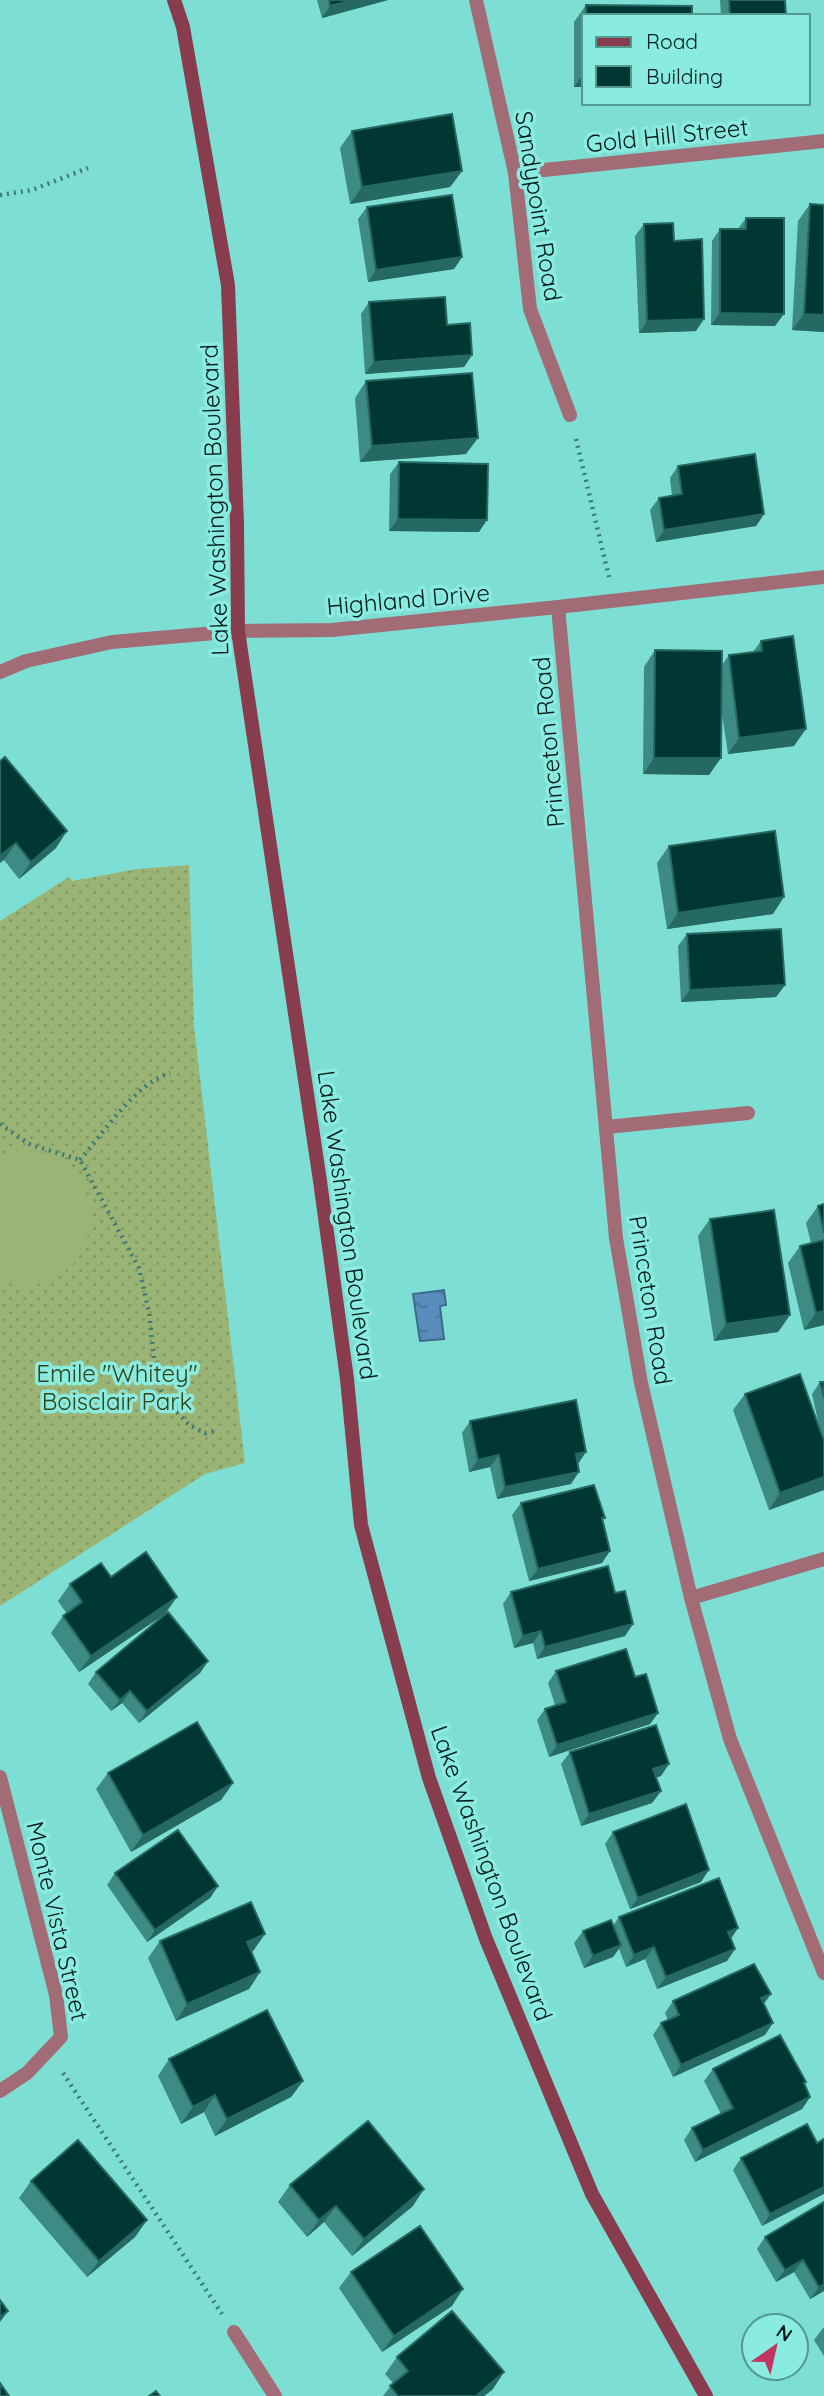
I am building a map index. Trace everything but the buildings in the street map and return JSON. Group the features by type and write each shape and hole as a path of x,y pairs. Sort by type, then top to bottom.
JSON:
{"street":[{"name":"Lake Washington Boulevard","path":"174,0 183,27 228,285 239,631 320,1181 347,1379 361,1525 429,1778 486,1938 592,2194 706,2396"},
{"name":"Sandypoint Road","path":"477,0 515,173 530,309 570,415"},
{"name":"Gold Hill Street","path":"515,173 824,141"},
{"name":"Highland Drive","path":"0,672 26,661 112,642 239,631 332,630 824,577"},
{"name":"Princeton Road","path":"558,607 616,1238 641,1383 691,1598 730,1739 824,1973"},
{"path":"606,1127 748,1113"},
{"path":"691,1598 824,1559"},
{"name":"Monte Vista Street","path":"0,1777 56,1995 61,2038 27,2073 0,2091"},
{"path":"234,2332 275,2396"}],"path":[{"path":"0,195 32,190 88,168"},
{"path":"570,415 614,601"},
{"path":"80,1160 142,1089 156,1077 170,1073"},
{"path":"0,1124 29,1144 80,1160 139,1268 149,1312 156,1378 163,1396 189,1425 205,1433 216,1431"},
{"path":"48,2051 234,2332"}],"green space":[{"name":"Emile \"Whitey\" Boisclair Park","path":"189,865 194,1026 245,1463 205,1474 0,1606 0,921 69,877 72,881 137,869"},
{"path":"13,1151 35,1151 61,1160 79,1178 88,1200 90,1224 83,1248 70,1267 49,1281 21,1285 0,1281 0,1155"}],"water":[{"path":"444,1290 446,1305 440,1306 444,1339 420,1341 413,1294"}]}
